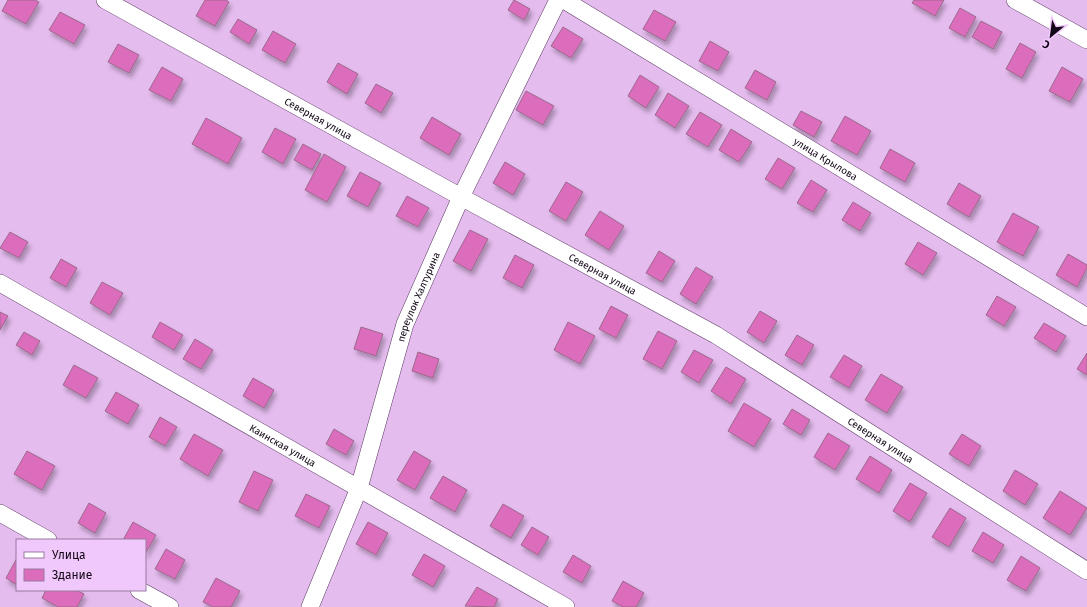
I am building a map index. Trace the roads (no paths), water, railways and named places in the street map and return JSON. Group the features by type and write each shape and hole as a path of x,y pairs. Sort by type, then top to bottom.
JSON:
{"street":[{"name":"Северная улица","path":"105,0 461,197 716,335 1087,571"},
{"name":"переулок Халтурина","path":"310,607 359,488 405,324 461,197 558,0"},
{"name":"улица Крылова","path":"564,0 1087,317"},
{"path":"1016,0 1087,40"},
{"name":"Каинская улица","path":"0,283 566,607"},
{"path":"0,514 46,539"},
{"path":"141,591 170,607"}]}
